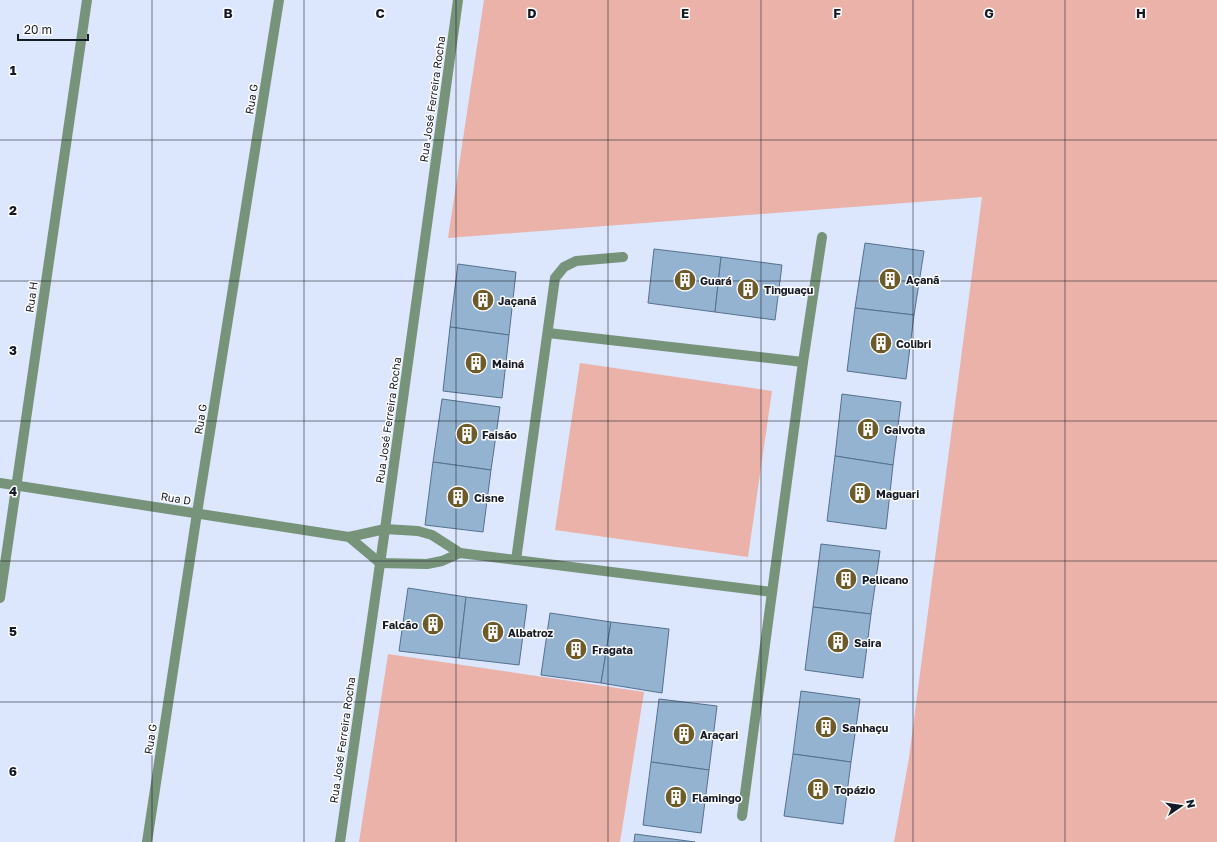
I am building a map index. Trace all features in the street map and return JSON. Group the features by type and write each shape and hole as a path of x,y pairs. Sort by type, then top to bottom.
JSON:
{"street":[{"name":"Rua H","path":"0,598 87,0"},
{"name":"Rua G","path":"147,842 197,513 279,0"},
{"name":"Rua José Ferreira Rocha","path":"340,842 386,529 458,0"},
{"path":"742,816 803,362 822,237"},
{"path":"516,560 555,278 564,267 576,261 623,257"},
{"path":"548,333 803,362"},
{"name":"Rua D","path":"0,483 348,537 386,529 418,531 432,535 460,553"},
{"path":"348,537 380,563 427,564 442,561 460,553 772,592"}],"shaded area":[{"path":"484,0 1217,0 1217,842 894,842 909,758 982,197 448,238"},
{"path":"580,363 772,391 748,557 555,530"},
{"path":"388,654 644,692 620,842 359,842"}],"building":[{"name":"Açanã","path":"865,243 924,251 914,315 855,308"},
{"name":"Guará","path":"654,249 721,257 715,312 648,303"},
{"name":"Tinguaçu","path":"721,257 782,265 775,320 715,312"},
{"name":"Jaçanã","path":"458,264 516,272 509,335 450,327"},
{"name":"Colibri","path":"855,308 914,315 906,379 847,371"},
{"name":"Mainá","path":"450,327 509,335 502,398 443,391"},
{"name":"Gaivota","path":"842,394 901,402 893,465 835,456"},
{"name":"Faisão","path":"442,399 500,407 491,470 433,462"},
{"name":"Maguari","path":"835,456 893,465 886,529 827,521"},
{"name":"Cisne","path":"433,462 491,470 483,532 425,525"},
{"name":"Pelicano","path":"821,544 880,551 871,614 813,607"},
{"name":"Falcão","path":"408,588 466,597 459,658 399,651"},
{"name":"Albatroz","path":"466,597 527,605 519,665 459,658"},
{"name":"Saira","path":"813,607 871,614 863,678 805,670"},
{"name":"Fragata","path":"550,613 611,622 601,683 541,675"},
{"path":"611,622 669,629 662,693 601,683"},
{"name":"Sanhaçu","path":"801,691 860,699 851,762 793,754"},
{"name":"Araçari","path":"659,699 717,706 709,770 651,762"},
{"name":"Topázio","path":"793,754 851,762 843,824 784,816"},
{"name":"Flamingo","path":"651,762 709,770 701,833 643,825"},
{"path":"635,834 695,842 634,842"}],"place":[{"name":"Açanã","path":"890,279"},
{"name":"Guará","path":"685,280"},
{"name":"Tinguaçu","path":"748,289"},
{"name":"Jaçanã","path":"483,300"},
{"name":"Colibri","path":"881,343"},
{"name":"Mainá","path":"476,363"},
{"name":"Gaivota","path":"868,429"},
{"name":"Faisão","path":"467,434"},
{"name":"Maguari","path":"860,493"},
{"name":"Cisne","path":"458,497"},
{"name":"Pelicano","path":"846,579"},
{"name":"Falcão","path":"433,624"},
{"name":"Albatroz","path":"493,632"},
{"name":"Saira","path":"838,642"},
{"name":"Fragata","path":"576,649"},
{"name":"Sanhaçu","path":"826,727"},
{"name":"Araçari","path":"684,734"},
{"name":"Topázio","path":"818,789"},
{"name":"Flamingo","path":"676,797"}]}
